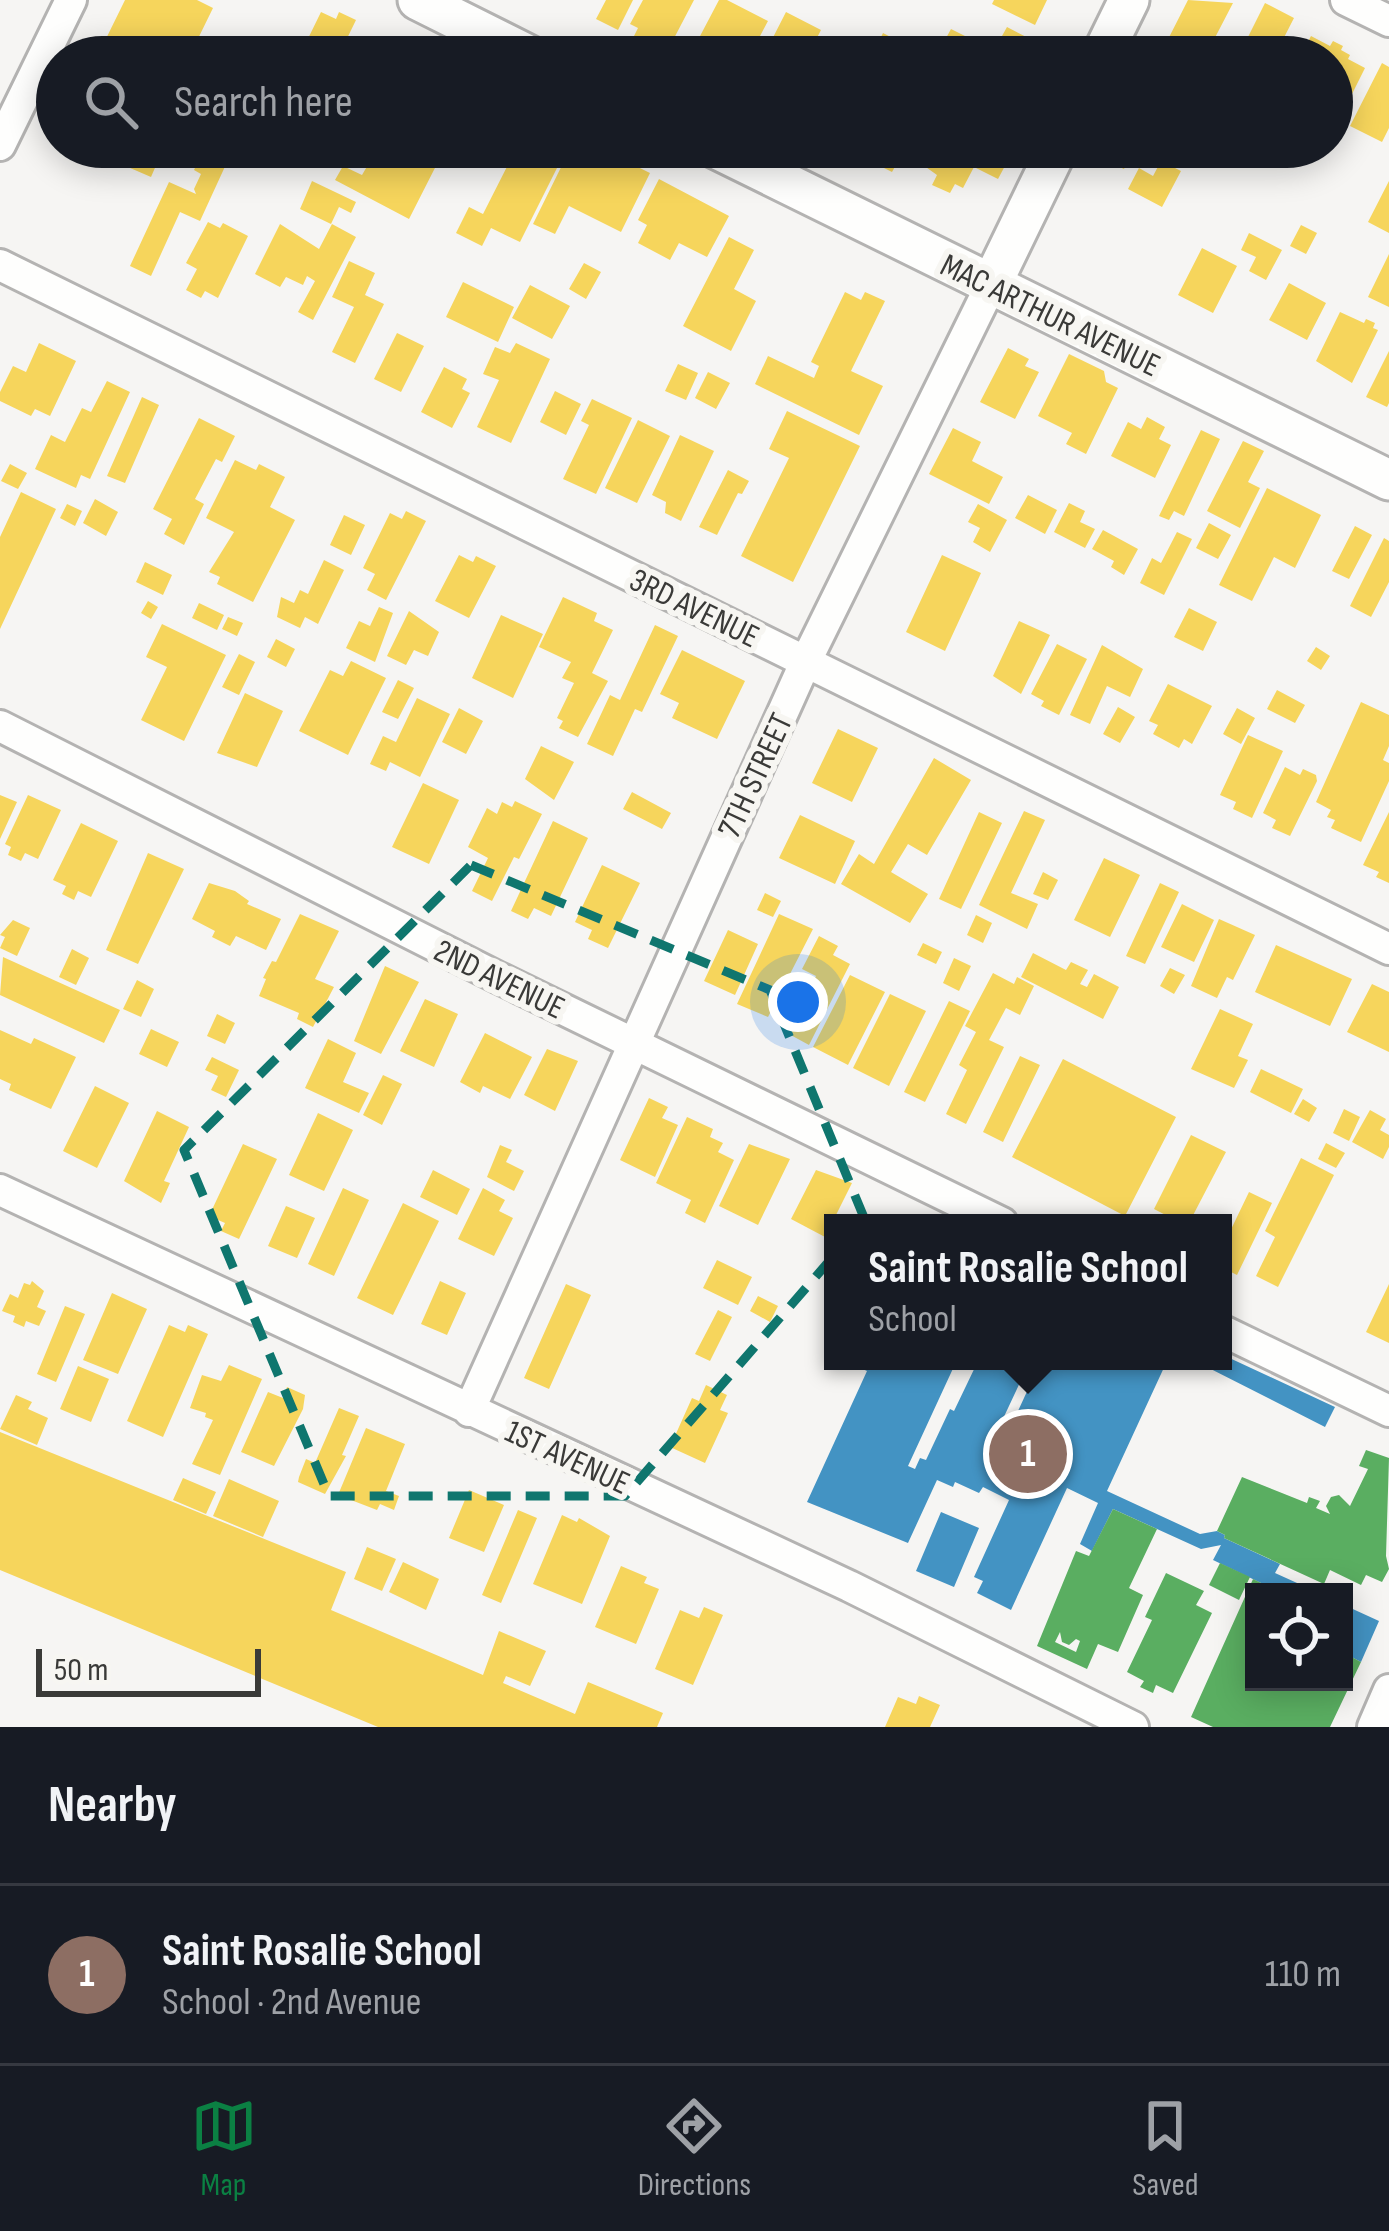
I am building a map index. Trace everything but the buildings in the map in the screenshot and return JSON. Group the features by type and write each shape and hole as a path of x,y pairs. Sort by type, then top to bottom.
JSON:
{"street":[{"path":"53,36 71,0"},
{"path":"418,0 490,36"},
{"path":"1112,36 1129,0"},
{"path":"1346,0 1389,21"},
{"path":"0,145 36,71"},
{"name":"MAC ARTHUR AVENUE","path":"755,168 1389,480"},
{"name":"7TH STREET","path":"469,1411 806,662 1048,168"},
{"name":"3RD AVENUE","path":"0,265 1389,949"},
{"name":"2ND AVENUE","path":"0,726 984,1214"},
{"name":"1ST AVENUE","path":"0,1190 849,1586 1133,1727"},
{"path":"1232,1334 1389,1412"},
{"path":"1373,1727 1389,1690"}],"highlighted area":[{"path":"471,865 770,990 865,1220 625,1496 329,1496 184,1150"}],"place":[{"name":"Saint Rosalie School","path":"1028,1454"}]}
